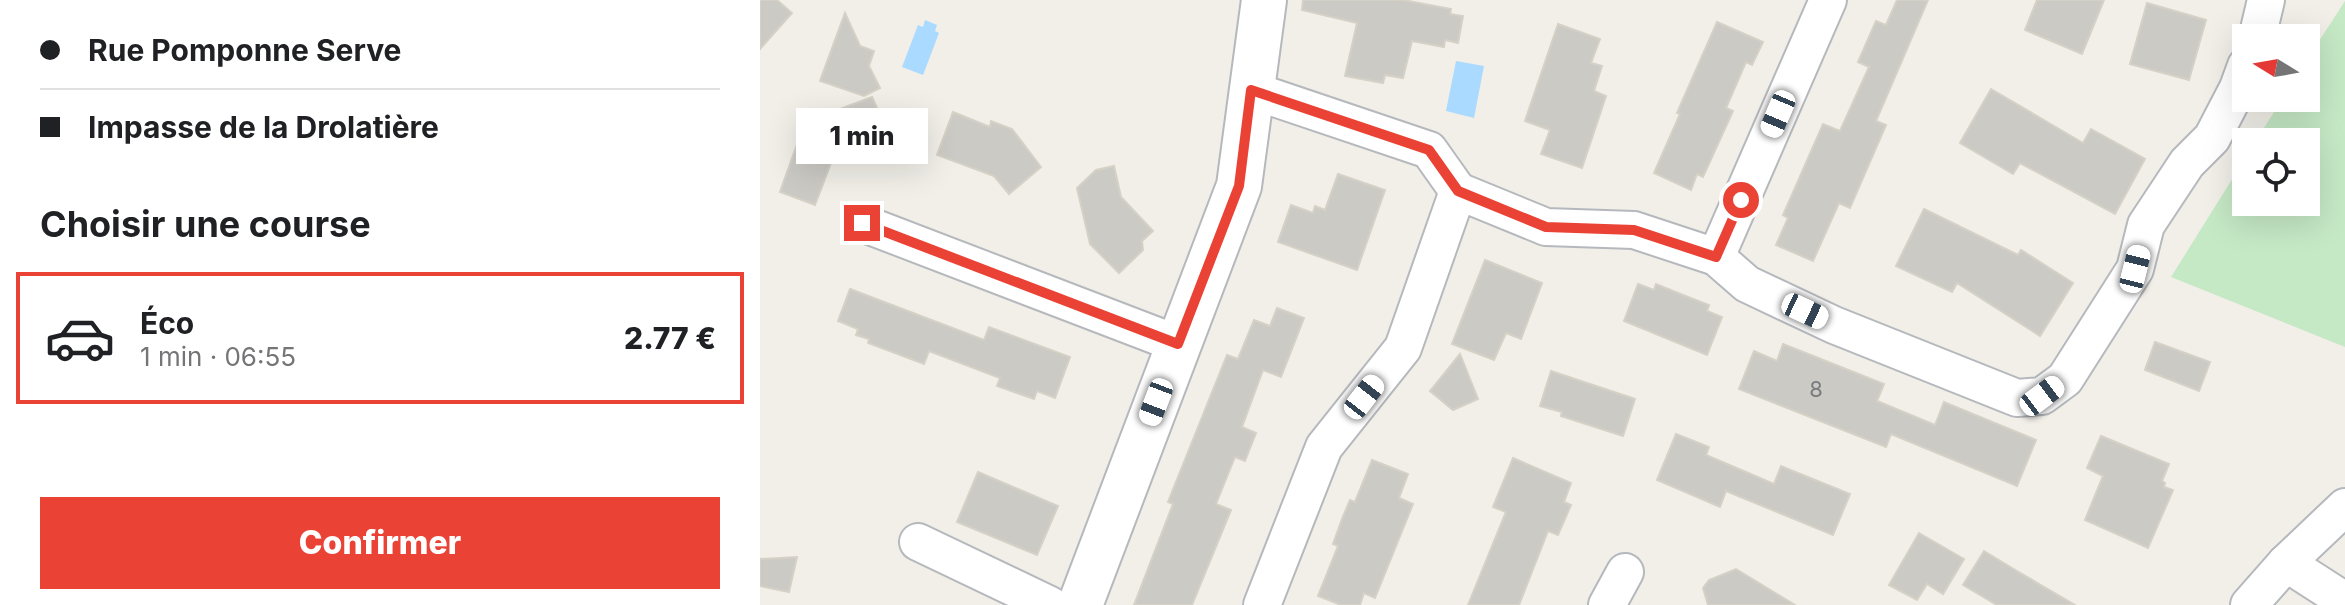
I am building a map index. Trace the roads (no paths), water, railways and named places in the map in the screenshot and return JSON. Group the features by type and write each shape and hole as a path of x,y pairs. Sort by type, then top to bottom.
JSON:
{"street":[{"path":"1080,605 1239,186 1264,0"},
{"path":"1716,257 1828,0"},
{"path":"2260,24 2266,0"},
{"path":"1251,90 1429,150 1458,191 1546,227 1634,230 1716,257 1747,284 1834,325 2017,398 2042,396 2065,379 2135,269 2146,225 2187,163 2212,138 2232,100"},
{"path":"1262,605 1324,447 1403,348 1458,191"},
{"path":"862,223 1178,344"},
{"path":"2249,605 2286,563 2345,507"},
{"path":"918,542 1050,605"},
{"path":"2286,563 2345,601"},
{"path":"1607,605 1625,572"}],"water":[{"path":"925,20 937,25 935,31 939,33 923,75 902,67 918,25 923,27"},
{"path":"1456,61 1484,66 1474,118 1446,111"}]}
